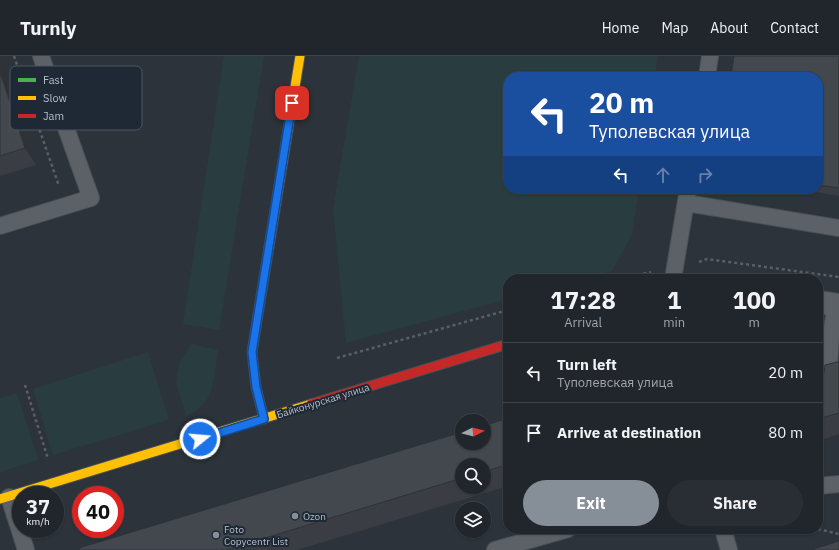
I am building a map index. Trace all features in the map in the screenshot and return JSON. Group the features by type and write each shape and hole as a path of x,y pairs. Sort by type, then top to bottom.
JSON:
{"street":[{"path":"264,419 256,387 252,352 300,56"},
{"name":"Байконурская улица","path":"4,498 503,346"}],"lane":[{"path":"41,56 44,66"},
{"path":"708,72 710,56"},
{"path":"0,226 91,198 67,130"},
{"path":"674,273 687,196 839,228"},
{"path":"828,386 832,334 831,304"},
{"path":"823,486 839,484"},
{"path":"4,498 26,550"},
{"path":"495,550 551,534"},
{"path":"724,534 729,550"}],"path":[{"path":"14,56 17,66"},
{"path":"39,130 59,187"},
{"path":"674,273 707,260 816,274"},
{"path":"823,275 839,277"},
{"path":"337,358 503,311"},
{"path":"25,385 56,482"},
{"path":"823,530 839,534"}],"green space":[{"path":"224,56 264,56 219,330 183,324"},
{"path":"359,56 658,56 656,72 503,72 503,194 638,194 632,235 612,271 600,274 503,274 503,300 346,343 333,209"},
{"path":"191,344 218,350 214,378 208,398 200,407 186,416 176,382 180,361"},
{"path":"148,352 169,420 53,455 33,389"},
{"path":"17,393 38,460 0,472 0,398"}],"building":[{"path":"734,56 839,56 839,188 823,186 823,72 732,72"},
{"path":"0,72 10,102 10,130 19,130 25,148 0,156"},
{"path":"839,362 839,413 823,418 823,374 825,365"},
{"path":"503,420 503,466 491,470 491,458 455,458 455,480 226,550 80,550 79,548 112,538 124,538 124,534 455,434 455,450 491,450 491,424"},
{"path":"839,541 839,550 811,550"}],"traffic: fast":[{"path":"264,419 256,387 252,352 269,247"}],"traffic: slow":[{"path":"269,247 300,56"},
{"path":"0,499 311,404"}],"traffic: jam":[{"path":"311,404 503,346"}],"place":[{"name":"Ozon","path":"295,516"},
{"name":"Foto Copycentr List","path":"216,535"}],"route":[{"path":"200,439 264,419 256,387 252,352 292,103"}]}
